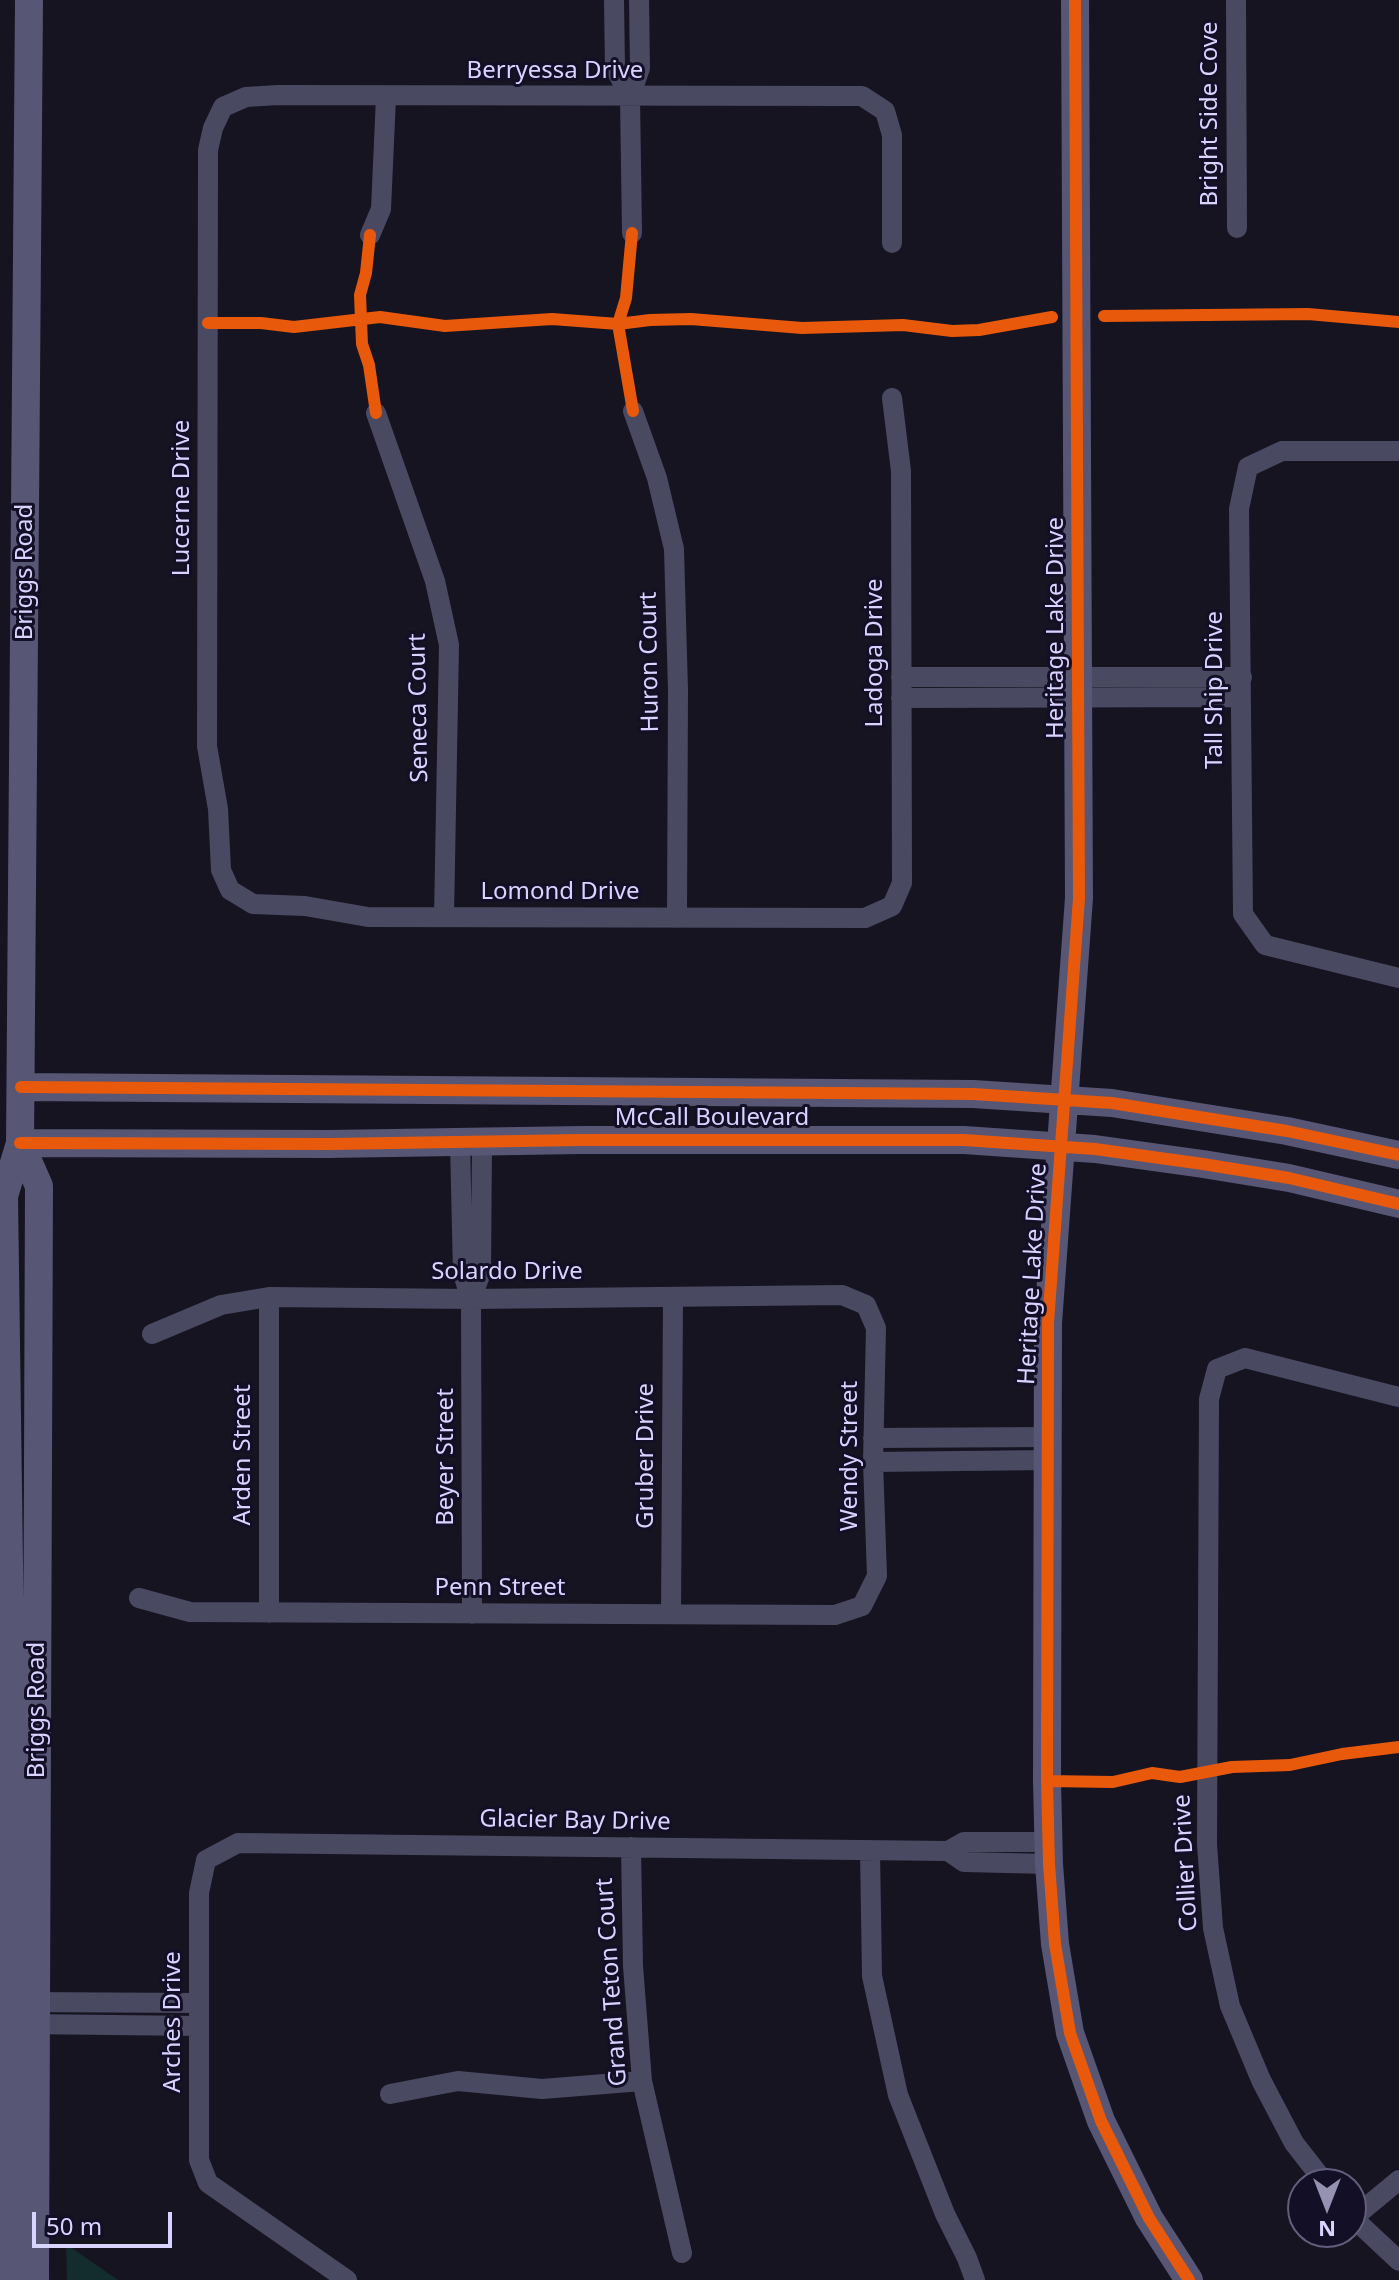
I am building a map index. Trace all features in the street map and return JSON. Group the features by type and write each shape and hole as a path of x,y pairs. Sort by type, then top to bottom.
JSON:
{"main road":[{"name":"Briggs Road","path":"7,2280 24,2013 39,1186 20,1143 29,0"},
{"name":"Heritage Lake Drive","path":"1075,0 1079,898 1048,1323 1049,1853 1055,1944 1070,2033 1101,2121 1149,2218 1189,2280"},
{"name":"McCall Boulevard","path":"21,1087 957,1093 1112,1103 1214,1118 1399,1155"},
{"name":"McCall Boulevard","path":"20,1143 964,1140 1095,1149 1246,1171 1399,1204"},
{"name":"Briggs Road","path":"24,2013 35,2280"}],"street":[{"path":"614,0 615,68 630,97"},
{"path":"632,233 630,97 640,68 639,0"},
{"name":"Bright Side Cove","path":"1236,0 1237,228"},
{"name":"Berryessa Drive","path":"223,107 246,97 278,95 862,96 885,111 892,135 892,243"},
{"path":"370,235 381,209 386,97"},
{"name":"Lucerne Drive","path":"223,107 213,128 208,150 207,746 218,809 221,870 230,890"},
{"name":"Ladoga Drive","path":"892,398 901,471 902,883 892,906"},
{"name":"Huron Court","path":"633,411 657,478 674,549 678,690 677,918"},
{"name":"Seneca Court","path":"376,413 435,581 449,645 444,917"},
{"name":"Tall Ship Drive","path":"1399,451 1282,451 1248,467 1239,509 1243,914 1265,945 1399,978"},
{"path":"901,688 1242,687"},
{"name":"Lomond Drive","path":"230,890 253,904 305,906 368,917 865,918 892,906"},
{"name":"Beyer Street","path":"471,1142 463,1274 471,1299 472,1614"},
{"name":"Solardo Drive","path":"152,1334 221,1305 269,1297 471,1299 842,1295 866,1305"},
{"name":"Arden Street","path":"269,1297 269,1613"},
{"name":"Gruber Drive","path":"671,1614 673,1297"},
{"name":"Wendy Street","path":"862,1606 877,1576 873,1462 876,1328 866,1305"},
{"name":"Collier Drive","path":"1314,2168 1294,2143 1261,2080 1230,2006 1213,1928 1207,1844 1209,1399 1217,1369 1245,1358 1399,1397"},
{"path":"873,1438 1049,1449"},
{"path":"873,1462 1049,1449"},
{"name":"Penn Street","path":"139,1598 190,1612 269,1613 835,1615 862,1606"},
{"name":"Glacier Bay Drive","path":"206,1860 238,1843 948,1851 964,1862 1049,1853"},
{"name":"Grand Teton Court","path":"631,1847 633,1966 642,2081 682,2253"},
{"path":"870,1850 872,1976 898,2095 975,2280"},
{"name":"Arches Drive","path":"206,1860 199,1893 199,2160 208,2183 347,2280"},
{"path":"24,2013 199,2003"},
{"path":"24,2013 199,2026"},
{"path":"390,2094 458,2081 542,2089 642,2081"},
{"path":"1367,2205 1399,2180"},
{"path":"1367,2231 1399,2261"}],"green space":[{"path":"66,2244 118,2280 67,2280"}],"cycle path":[{"path":"1075,0 1079,898 1048,1323 1049,1864 1055,1944 1070,2033 1101,2121 1149,2218 1189,2280"},
{"path":"632,233 626,298 618,324 633,411"},
{"path":"370,235 360,295 362,344 369,365 376,413"},
{"path":"1104,316 1308,314 1399,322"},
{"path":"208,323 261,323 294,327 380,317 445,326 552,319 618,324 691,319 802,328 903,325 952,331 979,330 1052,317"},
{"path":"21,1087 973,1094 1112,1103 1287,1131 1399,1155"},
{"path":"20,1143 964,1140 1095,1149 1203,1164 1289,1178 1399,1204"},
{"path":"1047,1781 1113,1782 1152,1773 1180,1777 1232,1767 1290,1765 1399,1747"}]}
